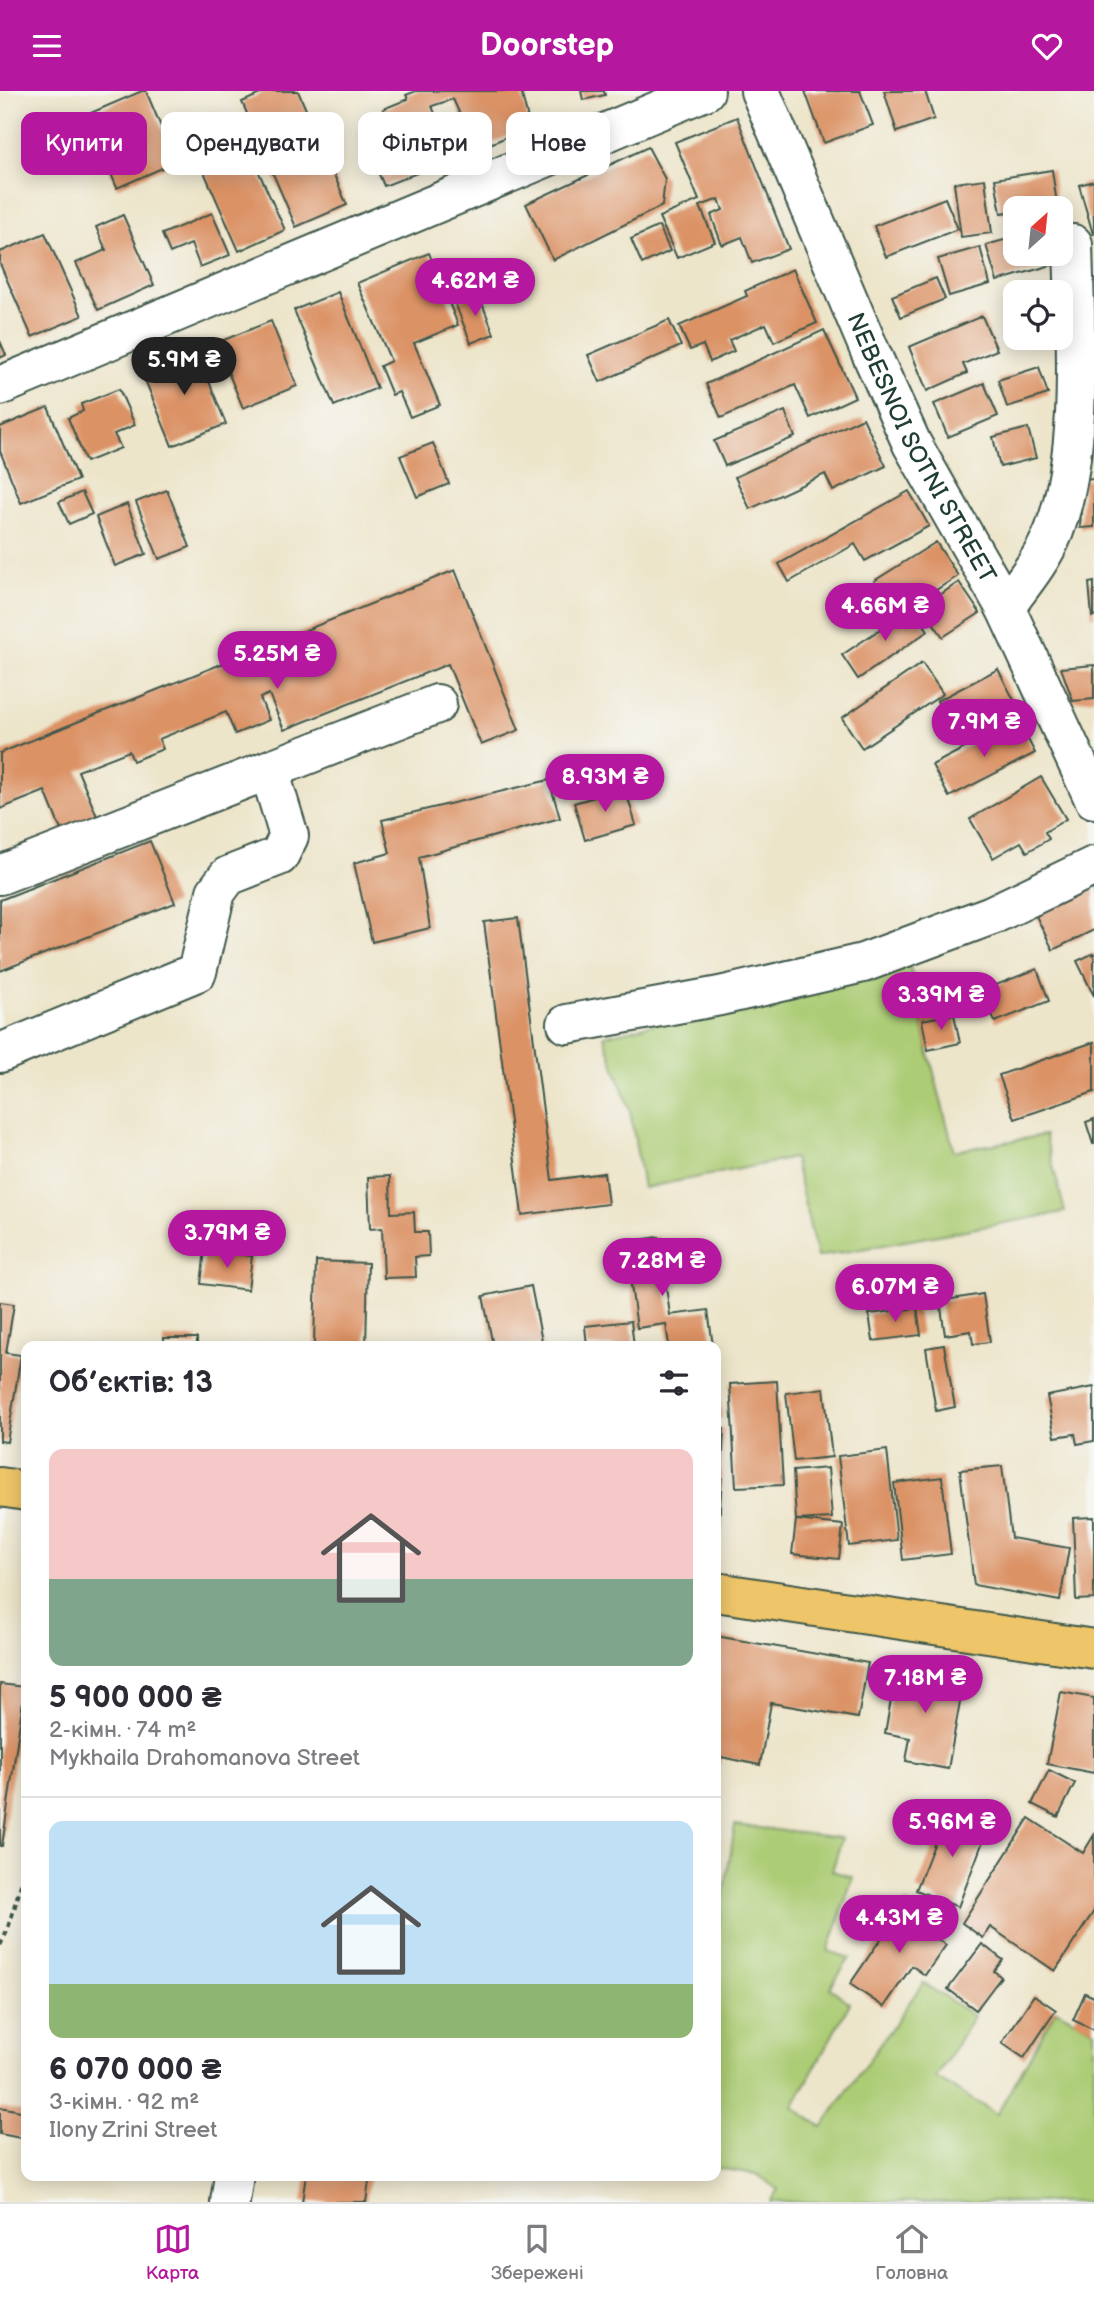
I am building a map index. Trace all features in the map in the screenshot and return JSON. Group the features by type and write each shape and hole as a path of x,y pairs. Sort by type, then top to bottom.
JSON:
{"main road":[{"path":"0,1487 21,1490"},
{"path":"721,1592 1094,1649"}],"street":[{"path":"0,387 705,91"},
{"name":"NEBESNOI SOTNI STREET","path":"760,91 912,444 1005,607 1094,799"},
{"path":"1005,607 1034,568 1053,532 1065,491 1074,426 1073,244"},
{"path":"0,875 437,703"},
{"path":"0,1053 6,1053 197,972 216,892 228,876 279,856 289,836 269,769"},
{"path":"567,1024 720,996 863,963 992,915 1094,866"},
{"path":"230,2202 233,2181"}],"path":[{"path":"0,1945 21,1885"}],"green space":[{"path":"909,962 954,1151 1045,1135 1065,1212 817,1257 794,1158 643,1188 630,1111 604,1036"},
{"path":"735,1825 842,1838 832,1871 853,1877 828,1951 850,1958 830,1988 850,2003 793,2107 822,2127 923,1983 974,2016 936,2078 997,2114 1056,2010 1094,2030 1094,2202 770,2202 778,2189 756,2174 721,2169 721,1912"}],"building":[{"path":"146,91 161,126 161,169 147,175 147,112 93,112"},
{"path":"267,91 298,91 307,112 246,112 242,102"},
{"path":"416,91 521,91 526,112 506,112 506,137 492,143 492,112 459,112 453,99 432,106 434,112 384,112 383,109 408,99 406,95"},
{"path":"581,91 604,91 605,95 583,100"},
{"path":"805,91 860,91 873,125 824,143"},
{"path":"884,91 925,91 934,119 897,132"},
{"path":"737,117 789,249 752,263 742,237 722,245 711,215 723,210 719,199 700,206 715,242 677,258 659,217 699,200 675,142"},
{"path":"648,147 665,179 662,206 553,260 526,204 588,175 610,175 610,165"},
{"path":"1052,170 1056,196 1003,196 1001,213 995,179"},
{"path":"111,175 146,175 117,188"},
{"path":"205,175 260,175 285,230 239,251"},
{"path":"274,175 334,175 347,205 296,227"},
{"path":"379,175 412,175 384,186"},
{"path":"985,179 992,233 961,237 954,183"},
{"path":"1094,181 1094,234 1093,234 1079,185"},
{"path":"945,198 958,229 886,257 874,226"},
{"path":"212,213 230,255 200,267 191,244 170,253 162,234"},
{"path":"123,215 154,285 98,310 76,263 106,250 96,227"},
{"path":"659,226 670,251 642,264 631,239"},
{"path":"45,233 82,316 32,337 0,264 0,252"},
{"path":"1003,240 1003,266 1048,266 997,281 986,245"},
{"path":"980,247 990,284 949,296 938,259"},
{"path":"429,253 458,325 414,343 440,405 410,417 399,392 392,395 380,366 391,361 357,283"},
{"path":"484,266 492,286 477,291 469,271"},
{"path":"793,269 817,323 774,342 766,324 729,340 734,351 710,362 703,345 690,350 679,326 747,296 745,291"},
{"path":"936,278 945,299 901,317 892,296"},
{"path":"338,292 377,388 334,406 294,310"},
{"path":"478,293 494,334 471,343 455,303"},
{"path":"982,316 997,350 963,364 967,373 927,391 909,347"},
{"path":"669,320 681,346 600,382 588,355"},
{"path":"271,321 297,386 243,408 216,343"},
{"path":"824,330 855,397 810,418 795,385 721,418 706,384"},
{"path":"0,341 6,355 0,358"},
{"path":"196,349 226,424 172,446 141,370"},
{"path":"1039,367 1048,394 1007,407 998,380"},
{"path":"984,383 998,416 948,437 934,404"},
{"path":"119,389 135,425 114,434 121,448 86,462 68,418 83,411 81,404"},
{"path":"48,407 78,480 21,503 0,451 0,427"},
{"path":"785,411 795,437 725,466 714,441"},
{"path":"863,418 886,466 833,491 825,474 750,509 735,477"},
{"path":"1028,428 1036,458 1000,467 993,437"},
{"path":"433,443 449,484 417,497 400,456"},
{"path":"1094,479 1094,527 1080,528 1083,480"},
{"path":"167,490 190,547 159,559 136,502"},
{"path":"909,491 929,526 865,561 855,544 789,582 779,564"},
{"path":"82,492 92,514 69,524 59,502"},
{"path":"127,504 146,554 115,566 96,517"},
{"path":"936,542 958,576 928,595 923,587 890,606 874,581"},
{"path":"455,570 519,730 481,745 448,664 284,730 269,694 260,698 269,720 235,734 226,712 159,739 163,749 133,761 129,751 78,771 99,821 63,835 45,791 0,809 0,753"},
{"path":"959,582 980,613 943,637 922,607"},
{"path":"1094,582 1094,616 1092,617 1089,583"},
{"path":"913,607 928,631 858,679 842,655"},
{"path":"922,663 943,694 862,748 842,718"},
{"path":"1094,665 1094,699 1073,701 1061,668"},
{"path":"998,669 1016,704 954,735 937,701"},
{"path":"1018,720 1035,753 949,797 932,765"},
{"path":"1041,777 1066,819 1045,832 1049,839 1027,852 1021,842 993,858 970,819"},
{"path":"549,780 560,818 419,857 430,928 372,942 354,863 390,853 382,820"},
{"path":"625,788 636,825 585,840 574,803"},
{"path":"150,841 175,903 0,971 0,900"},
{"path":"1094,888 1094,930 1053,950 1036,916"},
{"path":"518,918 552,1180 604,1173 608,1204 522,1215 484,922"},
{"path":"1094,953 1094,996 1077,961"},
{"path":"1037,969 1049,1001 995,1022 983,990"},
{"path":"954,1014 960,1043 928,1050 922,1020"},
{"path":"1094,1042 1094,1092 1015,1119 999,1075"},
{"path":"1094,1119 1094,1144 1093,1144 1086,1122"},
{"path":"390,1176 391,1213 414,1212 415,1232 428,1232 429,1256 415,1257 416,1277 384,1278 382,1228 370,1229 368,1177"},
{"path":"659,1237 670,1315 708,1310 712,1341 668,1341 666,1324 637,1328 625,1242"},
{"path":"205,1250 252,1256 248,1290 201,1284"},
{"path":"316,1261 368,1263 366,1341 314,1341"},
{"path":"531,1286 542,1341 492,1341 483,1296"},
{"path":"983,1294 990,1342 973,1344 971,1331 945,1335 940,1301"},
{"path":"0,1302 14,1304 6,1353 21,1355 7,1442 0,1441"},
{"path":"917,1308 921,1335 873,1341 869,1314"},
{"path":"631,1321 633,1341 586,1341 585,1326"},
{"path":"164,1338 197,1338 197,1341 164,1341"},
{"path":"944,1345 955,1407 936,1411 926,1348"},
{"path":"777,1381 783,1485 736,1487 730,1384"},
{"path":"1094,1387 1094,1441 1077,1444 1075,1434 1055,1437 1047,1396"},
{"path":"824,1388 832,1457 794,1461 786,1393"},
{"path":"721,1429 724,1429 721,1491"},
{"path":"887,1450 897,1540 849,1546 838,1456"},
{"path":"1002,1466 1011,1538 1069,1548 1060,1601 974,1585 960,1470"},
{"path":"828,1468 832,1518 796,1520 793,1471"},
{"path":"942,1477 951,1554 903,1560 894,1483"},
{"path":"1094,1517 1094,1599 1076,1600 1073,1518"},
{"path":"796,1520 843,1525 839,1559 792,1554"},
{"path":"721,1637 868,1663 858,1718 771,1703 760,1765 721,1757"},
{"path":"897,1667 964,1679 948,1769 906,1761 910,1738 885,1733"},
{"path":"0,1684 21,1687 21,1715 0,1846"},
{"path":"1061,1692 1094,1698 1094,1773 1047,1764"},
{"path":"1049,1770 1075,1783 1058,1817 1032,1804"},
{"path":"947,1812 988,1828 958,1907 916,1890"},
{"path":"1029,1818 1083,1853 1094,1835 1094,1911 1055,1971 990,1927 983,1938 962,1923"},
{"path":"906,1902 937,1923 930,1934 946,1945 925,1975 912,1966 884,2007 850,1984"},
{"path":"982,1944 1003,1960 994,1971 1001,1977 976,2010 948,1989"},
{"path":"1085,1993 1094,1997 1094,2030 1073,2020"},
{"path":"1034,1995 1056,2010 1024,2058 1002,2043"},
{"path":"0,2107 21,2111 21,2138 0,2134"},
{"path":"305,2181 369,2181 366,2202 302,2202"}]}
